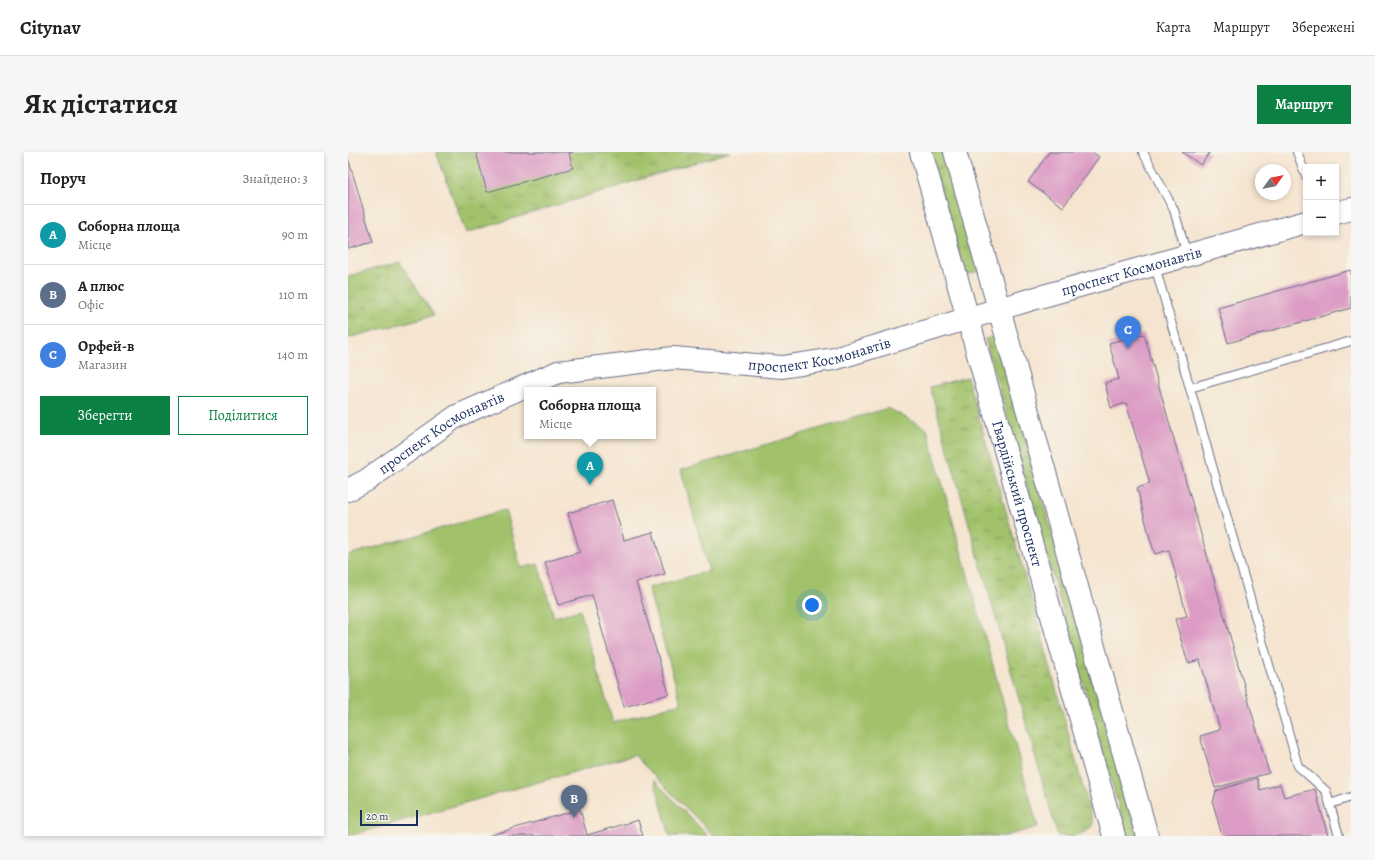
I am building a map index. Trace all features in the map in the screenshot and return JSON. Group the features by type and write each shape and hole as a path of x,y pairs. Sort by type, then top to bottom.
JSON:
{"main road":[{"name":"Гвардійський проспект","path":"921,152 1114,836"},
{"path":"955,152 998,310 1147,836"},
{"path":"1339,212 1351,209"},
{"name":"проспект Космонавтів","path":"348,490 367,480 457,416 558,372 674,358 782,367 834,359 1187,255 1303,223"}],"lane":[{"path":"1143,152 1174,210 1187,255"},
{"path":"1297,152 1303,168"},
{"path":"1154,265 1298,766 1326,791 1339,836"},
{"path":"1190,388 1351,341"},
{"path":"1330,804 1351,798"}],"green space":[{"path":"436,152 730,152 466,233"},
{"path":"930,152 945,152 979,271 965,275"},
{"path":"400,262 434,315 348,338 348,276"},
{"path":"996,336 1138,836 1127,836 985,339"},
{"path":"967,377 1033,604 1093,824 1086,831 1078,834 1058,836 930,387"},
{"path":"888,408 927,429 1038,827 1005,836 714,836 634,755 348,836 348,555 505,510 521,568 538,564 554,617 580,610 613,723 681,703 648,588 709,571 681,470"},
{"path":"654,780 708,836 670,836"}],"building":[{"path":"476,152 573,152 569,153 573,168 487,192"},
{"path":"1049,152 1092,152 1099,157 1063,207 1028,182"},
{"path":"1182,152 1210,152 1201,165"},
{"path":"348,158 373,242 348,249"},
{"path":"1351,270 1351,308 1228,343 1218,308"},
{"path":"1144,334 1269,773 1215,788 1200,736 1220,730 1200,660 1188,663 1175,619 1187,616 1169,550 1155,554 1149,535 1137,488 1150,484 1126,403 1111,408 1105,383 1119,379 1109,343"},
{"path":"612,500 624,540 653,532 665,574 636,582 669,694 624,707 592,595 558,605 545,562 580,552 568,513"},
{"path":"1257,778 1260,790 1280,784 1284,797 1315,789 1328,836 1222,836 1213,803 1216,791"},
{"path":"580,809 587,835 638,820 643,836 488,836"}],"place":[{"name":"Орфей-в","path":"1128,349"},
{"name":"Соборна площа","path":"590,485"},
{"name":"А плюс","path":"574,818"}]}
